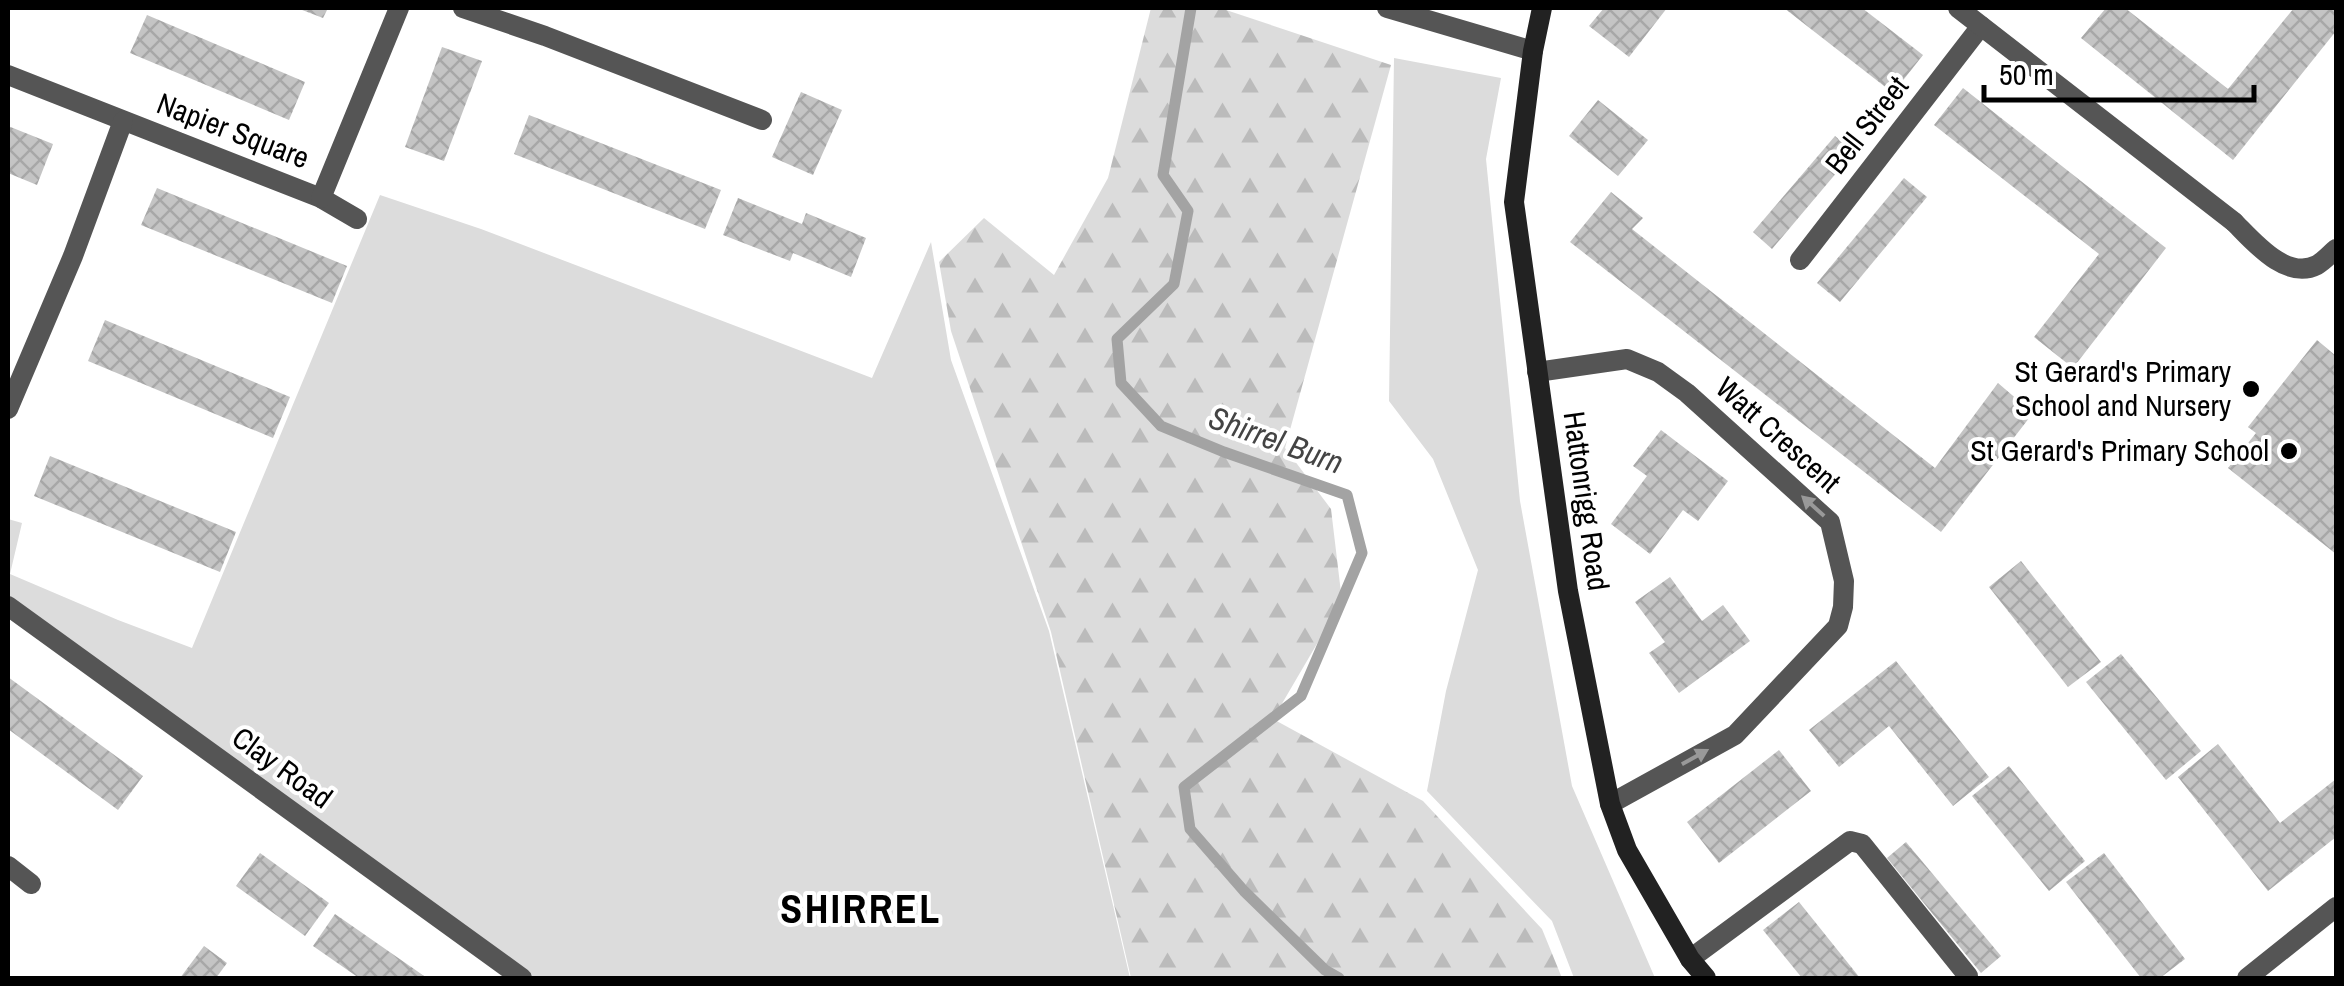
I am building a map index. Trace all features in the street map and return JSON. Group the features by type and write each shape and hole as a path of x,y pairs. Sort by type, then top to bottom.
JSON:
{"street":[{"name":"Napier Square","path":"321,198 399,8"},
{"path":"463,8 762,120"},
{"path":"1387,8 1533,51"},
{"name":"Hattonrigg Road","path":"1542,8 1514,202 1568,591 1610,804 1627,850 1690,958 1706,978"},
{"path":"1958,8 2234,222 2267,255 2290,266 2314,267 2336,250"},
{"name":"Bell Street","path":"1800,260 1981,26"},
{"name":"Napier Square","path":"8,75 321,198 357,218"},
{"name":"Napier Square","path":"8,409 73,256 123,121"},
{"name":"Watt Crescent","path":"1537,372 1627,359 1658,372 1687,393 1830,522 1844,581 1838,626 1735,735 1610,804"},
{"name":"Clay Road","path":"8,606 522,978"},
{"path":"1690,958 1850,841 1862,844 1968,976"},
{"path":"8,866 31,884"},
{"path":"2248,978 2336,907"}],"green space":[{"path":"1151,8 1220,8 1391,65 1285,448 1331,509 1342,601 1273,719 1423,801 1542,929 1562,978 1131,978 1051,632 951,331 939,262 984,218 1054,275 1108,178"},
{"path":"1394,58 1501,78 1486,159 1520,501 1572,786 1655,978 1574,978 1552,921 1427,791 1446,691 1478,570 1433,459 1389,401"},
{"path":"380,195 481,229 872,378 931,242 951,360 1049,631 1130,978 514,978 8,618 8,519 22,523 10,574 192,648"}],"building":[{"path":"297,8 328,8 323,18"},
{"path":"1604,8 1667,8 1629,57 1589,26"},
{"path":"1784,8 1862,8 1923,55 1893,93"},
{"path":"2106,8 2125,8 2228,89 2294,8 2336,8 2336,31 2233,160 2081,38"},
{"path":"147,15 305,82 289,120 130,53"},
{"path":"442,47 482,61 444,161 405,147"},
{"path":"1963,88 2166,248 2073,368 2034,337 2099,254 1934,125"},
{"path":"801,92 842,110 813,175 772,157"},
{"path":"1598,100 1648,140 1618,176 1569,136"},
{"path":"529,115 721,190 705,229 514,154"},
{"path":"8,126 53,144 37,185 8,173"},
{"path":"1835,136 1854,152 1772,249 1753,232"},
{"path":"1904,178 1927,197 1840,302 1817,283"},
{"path":"157,188 347,266 332,303 141,225"},
{"path":"1611,192 1643,218 1632,229 1935,468 1998,383 2033,413 1941,532 1570,242"},
{"path":"738,198 802,224 806,213 866,238 851,277 793,253 790,261 723,235"},
{"path":"105,320 290,397 273,438 88,361"},
{"name":"St Gerard's Primary School","path":"2317,340 2336,356 2336,554 2228,468 2256,433 2248,427"},
{"path":"1661,430 1728,481 1698,521 1683,510 1650,554 1611,524 1647,476 1633,466"},
{"path":"50,456 236,532 220,572 34,496"},
{"path":"2021,561 2101,662 2068,687 1989,587"},
{"path":"1670,577 1702,621 1723,605 1750,641 1679,693 1649,653 1665,642 1635,602"},
{"path":"2121,654 2201,751 2166,780 2086,682"},
{"path":"1896,661 1989,777 1953,806 1889,726 1839,767 1809,730"},
{"path":"8,677 143,776 118,810 8,729"},
{"path":"2218,744 2280,823 2336,779 2336,837 2268,891 2178,777"},
{"path":"1779,750 1811,791 1719,863 1687,822"},
{"path":"2009,766 2085,861 2049,891 1972,796"},
{"path":"1906,842 2001,956 1981,973 1887,858"},
{"path":"260,853 329,903 305,936 236,886"},
{"path":"2104,853 2185,959 2160,978 2141,978 2066,882"},
{"path":"1799,902 1860,978 1802,978 1763,930"},
{"path":"335,914 427,978 359,978 313,946"},
{"path":"204,946 227,963 216,978 180,978"}],"waterway":[{"name":"Shirrel Burn","path":"1191,8 1163,175 1188,211 1174,284 1117,339 1121,383 1161,426 1347,495 1362,553 1301,696 1184,787 1190,829 1244,891 1325,970 1339,978"}],"place":[{"name":"St Gerard's Primary School and Nursery","path":"2251,389"},
{"name":"St Gerard's Primary School","path":"2289,451"}],"district":[{"name":"SHIRREL","path":"861,909"}]}
